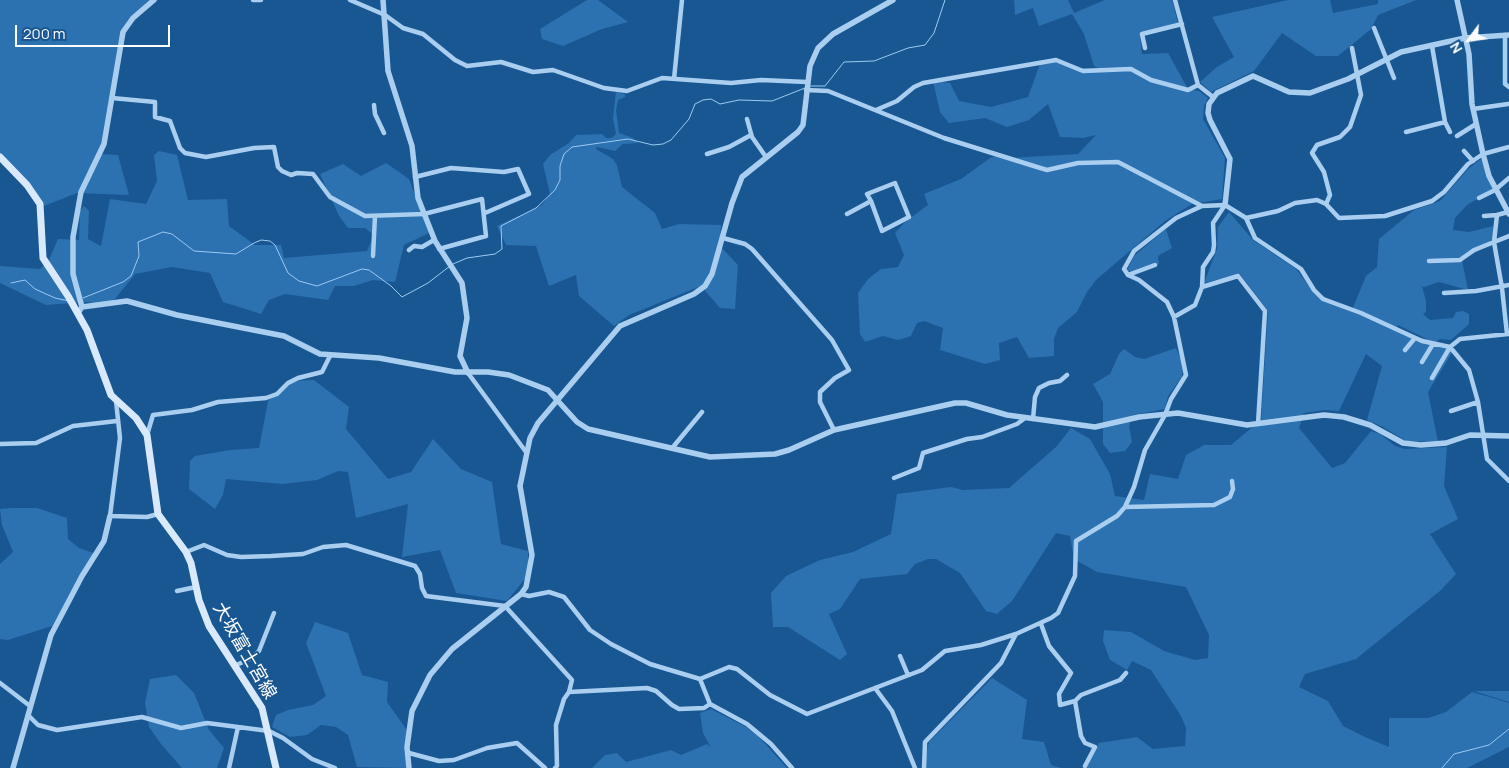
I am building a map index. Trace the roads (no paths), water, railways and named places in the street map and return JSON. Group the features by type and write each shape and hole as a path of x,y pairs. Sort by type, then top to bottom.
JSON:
{"main road":[{"path":"0,157 27,185 40,204 42,258 69,297 79,307 106,386 116,401 136,418 148,435"},
{"name":"大坂富士宮線","path":"148,435 158,514 186,552 209,626 262,708 276,768"}],"street":[{"path":"154,0 133,18 123,32 104,144 81,192 73,237 73,274 79,296 79,307 127,301 177,315 284,336 311,351 330,356 379,358 468,373 488,372 509,375 540,386 558,401 577,422 588,429 710,457 775,454 789,450 834,430 955,403 966,403 1025,418 1095,427 1140,417 1178,413 1225,422 1258,424 1319,415 1335,415 1378,428 1403,443 1421,445 1482,434 1509,436"},
{"path":"253,0 261,0"},
{"path":"350,0 385,15 403,28 430,39 455,60 467,66 501,62 533,72 553,70 604,88 627,90 662,78 731,83 761,80 807,82"},
{"path":"383,0 388,71 412,146 418,198 434,240 462,283 467,318 460,356 468,373 526,452"},
{"path":"674,79 682,0"},
{"path":"409,768 408,733 412,711 430,674 452,649 521,594 529,577 532,555 530,534 520,498 521,475 530,438 538,422 558,401 620,326 701,290 712,274 732,203 742,177 798,132 804,125 807,82 813,56 824,40 893,0"},
{"path":"1175,0 1198,85 1213,97"},
{"path":"1457,0 1469,54 1473,109 1483,154 1495,190 1508,213 1484,216"},
{"path":"1145,48 1142,34 1182,24"},
{"path":"1374,28 1394,78"},
{"path":"1174,317 1196,304 1202,287 1204,267 1213,252 1213,223 1225,205 1230,159 1210,120 1209,104 1213,97 1249,76 1258,77 1282,90 1302,95 1358,74 1387,58 1465,38 1507,35 1505,84 1509,87"},
{"path":"1432,46 1445,122 1450,132"},
{"path":"1326,204 1330,195 1324,172 1312,153 1317,145 1340,137 1350,127 1361,95 1352,48"},
{"path":"876,110 897,101 914,87 923,83 1056,60 1082,71 1131,69 1151,80 1188,90 1198,85"},
{"path":"806,90 828,91 944,138 1042,169 1047,170 1078,163 1100,161 1125,164 1202,206"},
{"path":"112,98 155,102 155,117 170,121 180,148 185,153 206,157 254,148 274,148 278,167 286,173 291,176 297,173 313,174 330,198 365,216 424,214 482,200 485,212 486,236 439,248"},
{"path":"1473,109 1508,104"},
{"path":"374,105 375,114 384,133"},
{"path":"747,119 751,135 766,157"},
{"path":"1406,132 1445,122"},
{"path":"1457,136 1476,124"},
{"path":"707,154 729,148 751,135"},
{"path":"1246,218 1278,211 1295,203 1317,200 1326,204 1339,218 1378,217 1408,209 1438,196 1473,161 1483,154 1509,147"},
{"path":"1464,151 1473,161"},
{"path":"415,177 451,168 504,172 518,170 529,194 485,212"},
{"path":"1480,198 1495,190 1509,178"},
{"path":"895,183 909,217 882,231 871,201 867,194 895,183"},
{"path":"847,214 871,201"},
{"path":"521,594 529,596 544,592 555,593 568,602 590,630 611,644 650,664 700,679 729,667 737,669 770,694 807,714 929,666 945,651 981,645 1041,624 1058,613 1075,576 1076,541 1117,516 1125,506 1134,487 1144,450 1186,375 1174,317 1167,302 1138,280 1128,275 1124,269 1134,251 1176,218 1202,206 1225,205 1246,218 1254,238 1302,269 1314,290 1323,299 1361,313 1415,338 1450,347 1469,370 1478,402 1487,458 1509,481"},
{"path":"1432,378 1450,347 1460,339 1508,334 1494,242 1497,215"},
{"path":"373,256 375,216"},
{"path":"1429,261 1460,260 1474,250 1509,236"},
{"path":"723,238 745,244 752,249 832,340 849,370 835,378 820,392 820,402 834,430"},
{"path":"408,250 414,246 422,247 434,240"},
{"path":"1128,275 1155,265"},
{"path":"1202,287 1238,276 1265,311 1258,424"},
{"path":"1444,293 1502,288 1509,285"},
{"path":"1405,350 1415,338"},
{"path":"1422,362 1433,344"},
{"path":"148,435 153,415 185,412 218,402 272,396 298,378 322,372 330,356"},
{"path":"1033,419 1035,396 1040,388 1049,383 1060,381 1067,375"},
{"path":"13,768 51,635 82,576 104,541 110,516 120,438 116,401"},
{"path":"1451,411 1478,402"},
{"path":"673,447 702,412"},
{"path":"894,478 919,468 923,454 967,439 982,438 1017,424 1025,418"},
{"path":"0,444 36,443 72,426 117,420"},
{"path":"1125,506 1214,505 1230,497 1233,489 1232,481"},
{"path":"110,516 147,517 158,514"},
{"path":"186,552 204,545 226,555 241,557 271,556 302,554 323,547 346,545 415,566 420,574 422,588 426,596 505,606 572,680 556,725 557,758 555,768"},
{"path":"177,591 196,587"},
{"path":"234,666 252,658 259,652 274,613"},
{"path":"1041,624 1049,646 1071,673 1059,694 1060,705 1074,701 1081,695 1120,680 1126,673"},
{"path":"924,768 925,742 1001,663 1016,634"},
{"path":"900,656 908,675"},
{"path":"700,679 710,704 747,724 771,744 792,768"},
{"path":"0,683 30,706"},
{"path":"569,692 647,688 656,691 672,705 679,708 704,708 710,704"},
{"path":"875,688 892,711 916,768"},
{"path":"1074,701 1085,744 1095,747 1085,766"},
{"path":"28,715 38,726 57,730 142,717 181,728 207,723 268,731 283,738 312,759 335,768"},
{"path":"230,768 238,727"},
{"path":"409,752 439,761 454,760 487,748 517,743 545,768"}],"waterway":[{"path":"809,86 825,86 844,62 874,61 908,48 925,45 934,33 945,0"},
{"path":"453,264 467,258 495,254 502,249 501,226 536,208 555,190 560,180 560,166 564,154 572,147 628,139 653,145 663,144 671,140 689,119 695,104 703,100 711,99 720,104 739,100 772,101 805,88"},
{"path":"83,298 123,282 131,276 139,256 138,242 163,232 172,234 194,251 236,254 261,240 270,241 275,245 288,273 299,281 317,286 362,269 369,270 391,286 402,297 428,283 450,266"},
{"path":"11,283 25,280 35,289 55,298 69,301"},
{"path":"1442,768 1454,754 1489,745 1509,729"}]}
